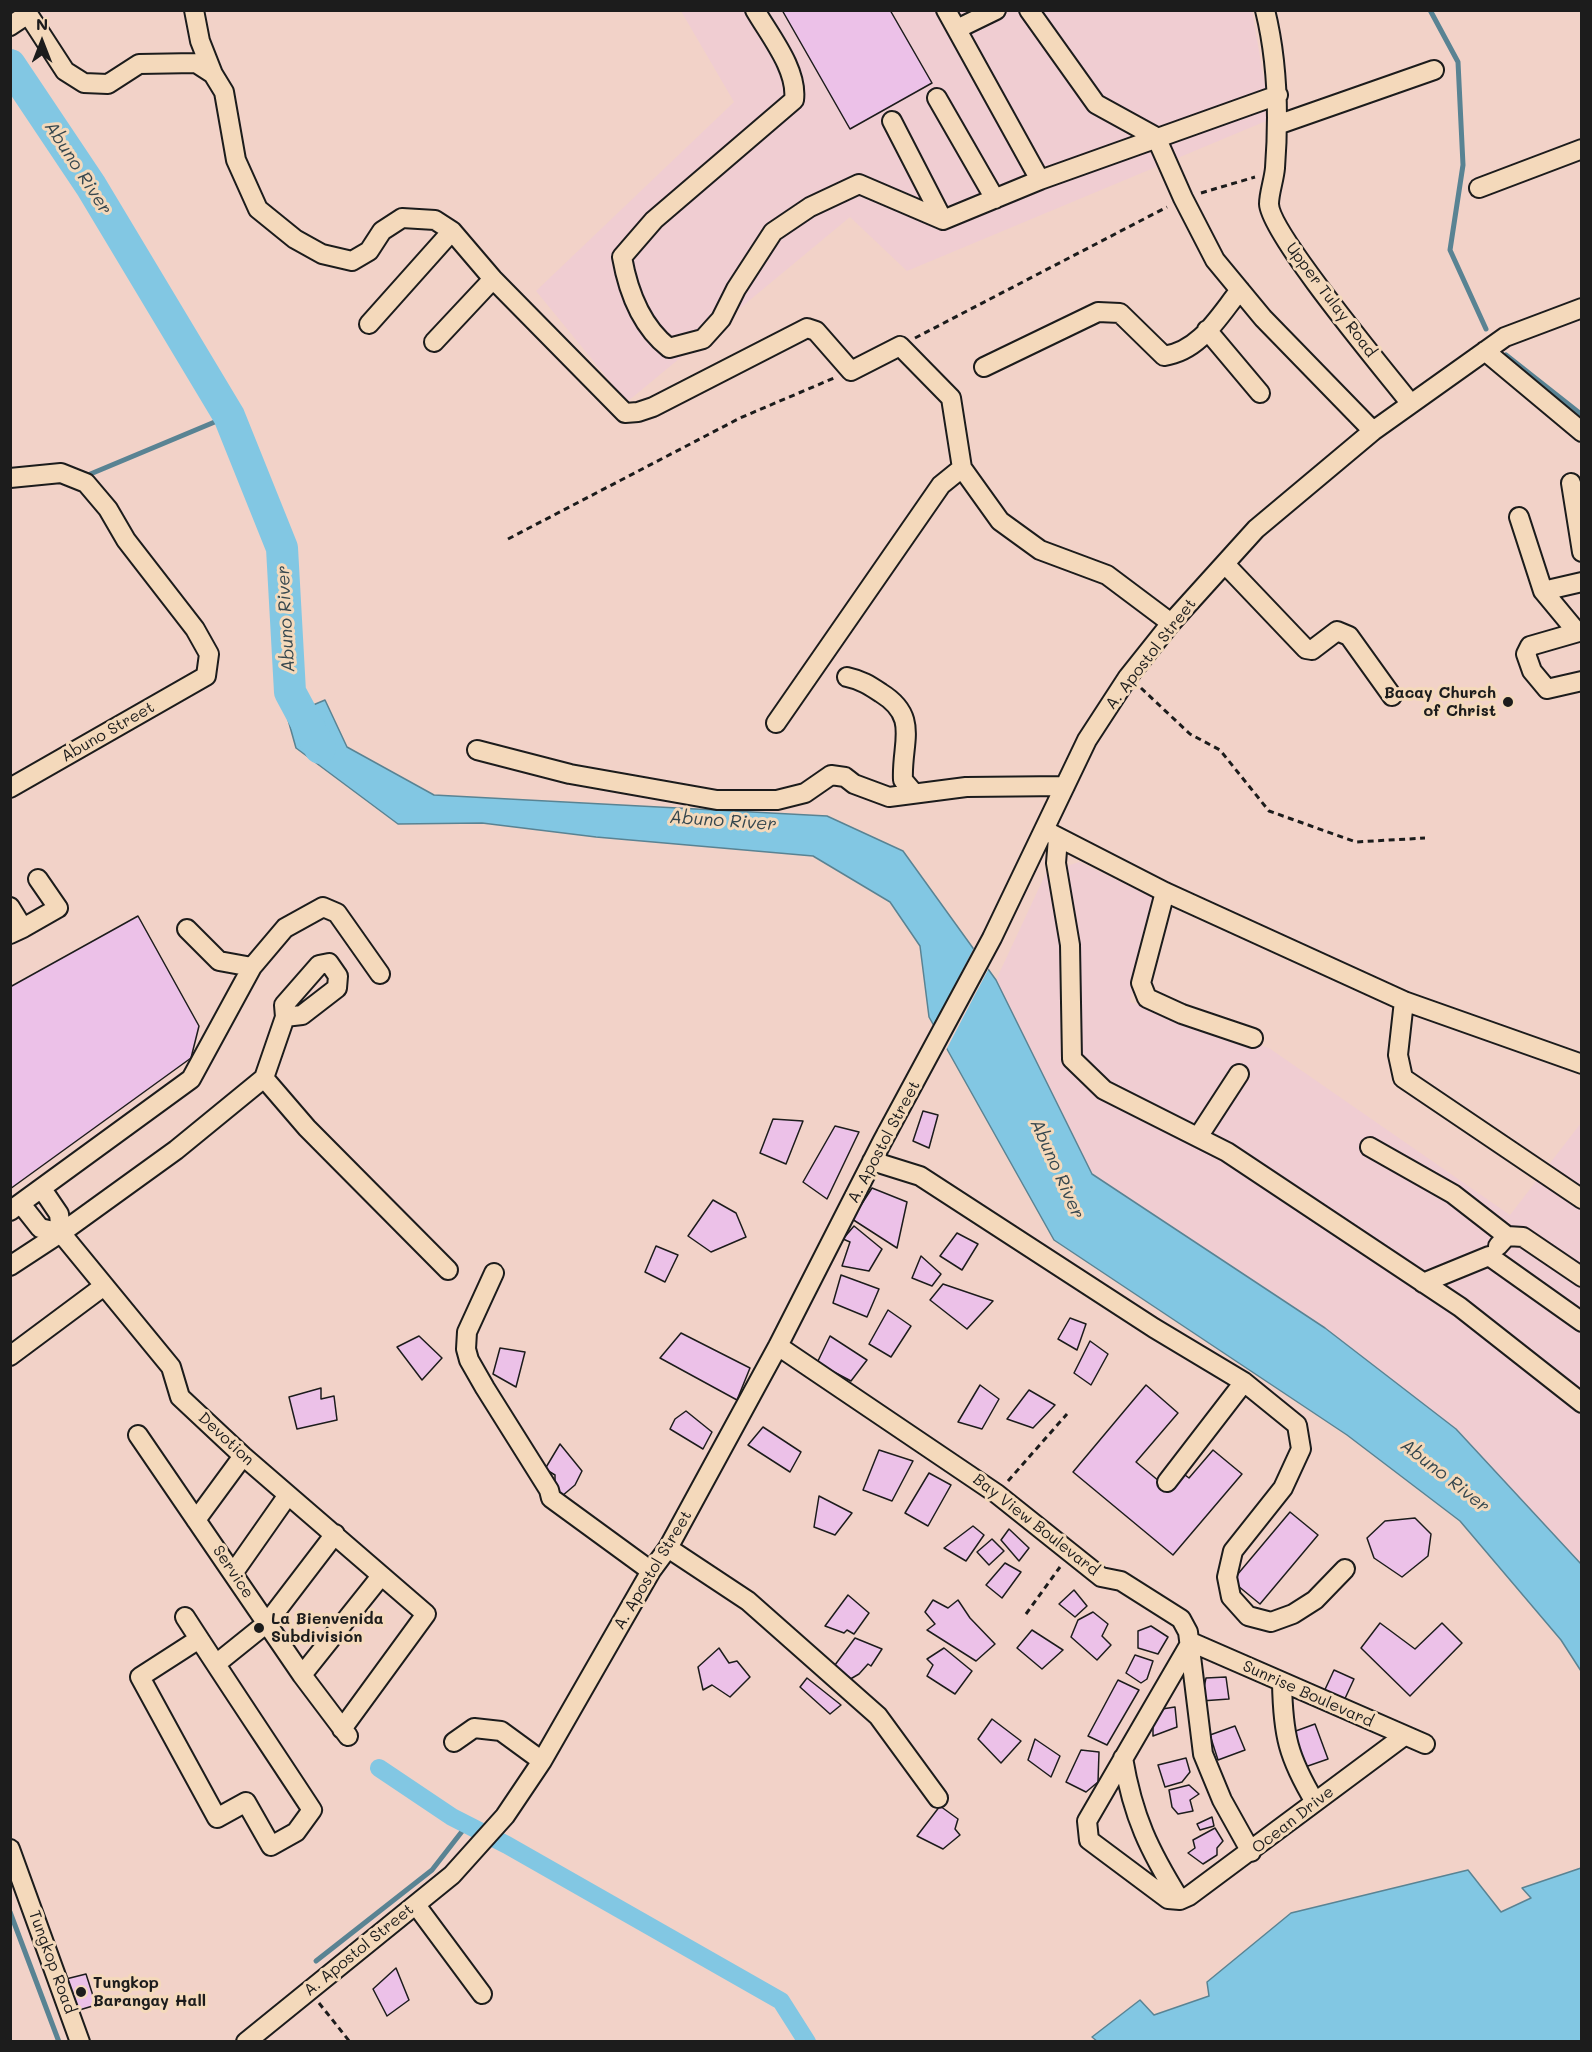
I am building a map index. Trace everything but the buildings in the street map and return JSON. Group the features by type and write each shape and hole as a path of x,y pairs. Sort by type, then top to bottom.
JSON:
{"street":[{"path":"194,10 200,41 213,74 224,92 236,160 258,209 296,238 322,254 352,261 369,251 382,231 402,218 435,220 452,231 493,279 625,413 639,412 652,407 807,328 816,331 851,371 900,345 951,398 962,468 1000,521 1040,550 1107,575 1170,623"},
{"path":"755,10 796,87 794,100 654,220 622,257 627,288 656,338 669,348 703,339 721,319 736,289 773,232 810,207 859,184 943,220 1040,180 1278,95"},
{"path":"946,10 1040,180"},
{"path":"957,29 996,10"},
{"path":"1029,10 1096,104 1156,137 1215,261 1263,318 1373,431"},
{"name":"Upper Tulay Road","path":"1265,10 1272,39 1278,95 1275,170 1269,206 1287,244 1411,404"},
{"path":"15,22 28,14 65,71 84,83 108,84 139,64 196,63 213,74"},
{"path":"1277,125 1434,70"},
{"path":"937,98 995,199"},
{"path":"892,121 943,220"},
{"path":"1479,188 1581,149"},
{"path":"369,324 452,231"},
{"path":"434,342 493,279"},
{"path":"984,367 1098,312 1120,313 1164,356 1179,354 1193,346 1240,290"},
{"name":"A. Apostol Street","path":"246,2042 452,1875 499,1823 542,1761 651,1571 668,1548 778,1346 872,1161 992,938 1051,834 1065,786 1087,740 1128,677 1170,623 1257,530 1373,431 1494,345 1581,308"},
{"path":"1207,330 1260,393"},
{"path":"1494,345 1581,432"},
{"path":"776,723 941,485 962,468"},
{"name":"Abuno Street","path":"10,478 61,473 86,483 108,509 126,540 195,629 209,654 206,676 10,788"},
{"path":"1571,483 1581,552"},
{"path":"1520,517 1543,591 1579,631 1530,646 1526,654 1532,670 1547,690 1581,681"},
{"path":"1225,564 1305,650 1312,650 1338,631 1349,636 1392,696"},
{"path":"1543,591 1581,582"},
{"path":"847,677 862,680 896,702 905,719 903,780 914,793"},
{"path":"477,750 570,774 717,800 777,800 806,793 831,775 845,777 854,784 888,797 966,787 1065,786"},
{"path":"1051,834 1165,892 1404,1001 1581,1064"},
{"path":"1051,834 1070,945 1072,1059 1104,1090 1227,1152 1460,1308 1581,1403"},
{"path":"10,906 17,931 58,908 38,879"},
{"path":"1165,892 1141,983 1147,998 1182,1014 1253,1038"},
{"path":"16,1208 191,1079 252,967 285,928 323,907 337,913 380,974"},
{"path":"187,928 219,961 252,967"},
{"path":"1404,1001 1398,1055 1403,1078 1581,1199"},
{"path":"10,1266 61,1233 176,1150 264,1078 285,1017"},
{"path":"1197,1137 1239,1074"},
{"path":"264,1078 307,1128 448,1270"},
{"path":"1370,1147 1453,1194 1506,1236 1523,1237 1581,1277"},
{"path":"872,1161 920,1176 1154,1328 1244,1382 1297,1425 1301,1449 1283,1488 1233,1551 1227,1576 1231,1597 1248,1616 1271,1622 1293,1614 1316,1600 1345,1569"},
{"name":"Devotion","path":"42,1189 59,1214 61,1233 171,1367 180,1397 243,1456 426,1614 346,1733"},
{"name":"Devotion","path":"16,1208 40,1228 61,1233"},
{"path":"1423,1283 1489,1256 1506,1236"},
{"path":"1489,1256 1581,1322"},
{"path":"494,1273 466,1332 469,1360 549,1490 551,1498 651,1571"},
{"path":"10,1356 104,1286"},
{"name":"Bay View Boulevard","path":"778,1346 997,1494 1070,1554 1101,1576 1121,1581 1181,1619 1191,1642 1194,1692 1203,1754 1222,1800 1251,1852"},
{"path":"1167,1482 1244,1382"},
{"name":"Service","path":"138,1435 234,1572 302,1675 346,1733"},
{"path":"196,1520 243,1456"},
{"path":"234,1572 288,1495"},
{"path":"216,1664 267,1623 335,1534"},
{"path":"668,1548 748,1601 878,1716 938,1798"},
{"path":"302,1675 381,1576"},
{"path":"185,1617 312,1810 296,1833 271,1845 246,1802 217,1818 140,1677 199,1639"},
{"path":"1180,1900 1168,1899 1089,1840 1088,1821 1191,1642"},
{"name":"Sunrise Boulevard","path":"1191,1642 1425,1744"},
{"path":"1282,1683 1283,1727 1298,1773 1315,1802"},
{"path":"1159,1696 1171,1685 1180,1684 1194,1692"},
{"path":"454,1742 474,1728 501,1731 542,1761"},
{"name":"Ocean Drive","path":"1180,1900 1251,1852 1404,1736"},
{"path":"1123,1758 1130,1799 1141,1830 1155,1859 1180,1900"},
{"name":"Tungkop Road","path":"10,1849 80,2042"},
{"path":"416,1905 482,1994"}],"path":[{"path":"900,345 1184,198 1275,170"},
{"path":"508,539 740,417 851,371"},
{"path":"1128,677 1190,734 1220,750 1269,811 1356,842 1425,838"},
{"path":"997,1494 1067,1414"},
{"path":"1026,1614 1070,1554"},
{"path":"308,1990 350,2042"}],"shaded area":[{"path":"681,11 1252,11 1271,119 907,271 850,217 627,402 536,291 734,102"},
{"path":"1079,862 1157,899 1130,1002 1269,1048 1510,1215 1581,1123 1581,1564 1456,1429 1325,1328 1092,1174 996,980 1046,873"}],"water":[{"path":"325,700 347,747 434,795 827,816 903,851 996,980 1092,1174 1325,1328 1456,1429 1581,1564 1581,1671 1561,1640 1460,1521 1347,1435 1054,1240 929,1017 920,946 890,902 813,856 596,837 482,823 398,824 296,748 287,716"},
{"path":"1581,1868 1581,2041 1098,2042 1092,2037 1140,2000 1154,2015 1209,1996 1207,1982 1291,1913 1468,1870 1501,1912 1531,1898 1522,1888"}],"pier":[{"path":"975,946 990,966 945,1052 932,1028"}],"waterway":[{"path":"1430,10 1458,62 1463,165 1450,250 1486,329"},
{"name":"Abuno River","path":"10,65 91,186 229,416 282,548 290,692 320,748"},
{"path":"1506,355 1582,415"},
{"path":"83,473 88,475 229,416"},
{"path":"379,1768 452,1817 507,1845 781,2001 807,2042"},
{"path":"316,1961 432,1870 467,1825"},
{"path":"10,1912 59,2042"}],"place":[{"name":"Bacay Church of Christ","path":"1508,702"},
{"name":"La Bienvenida Subdivision","path":"259,1628"},
{"name":"Tungkop Barangay Hall","path":"81,1992"}]}
